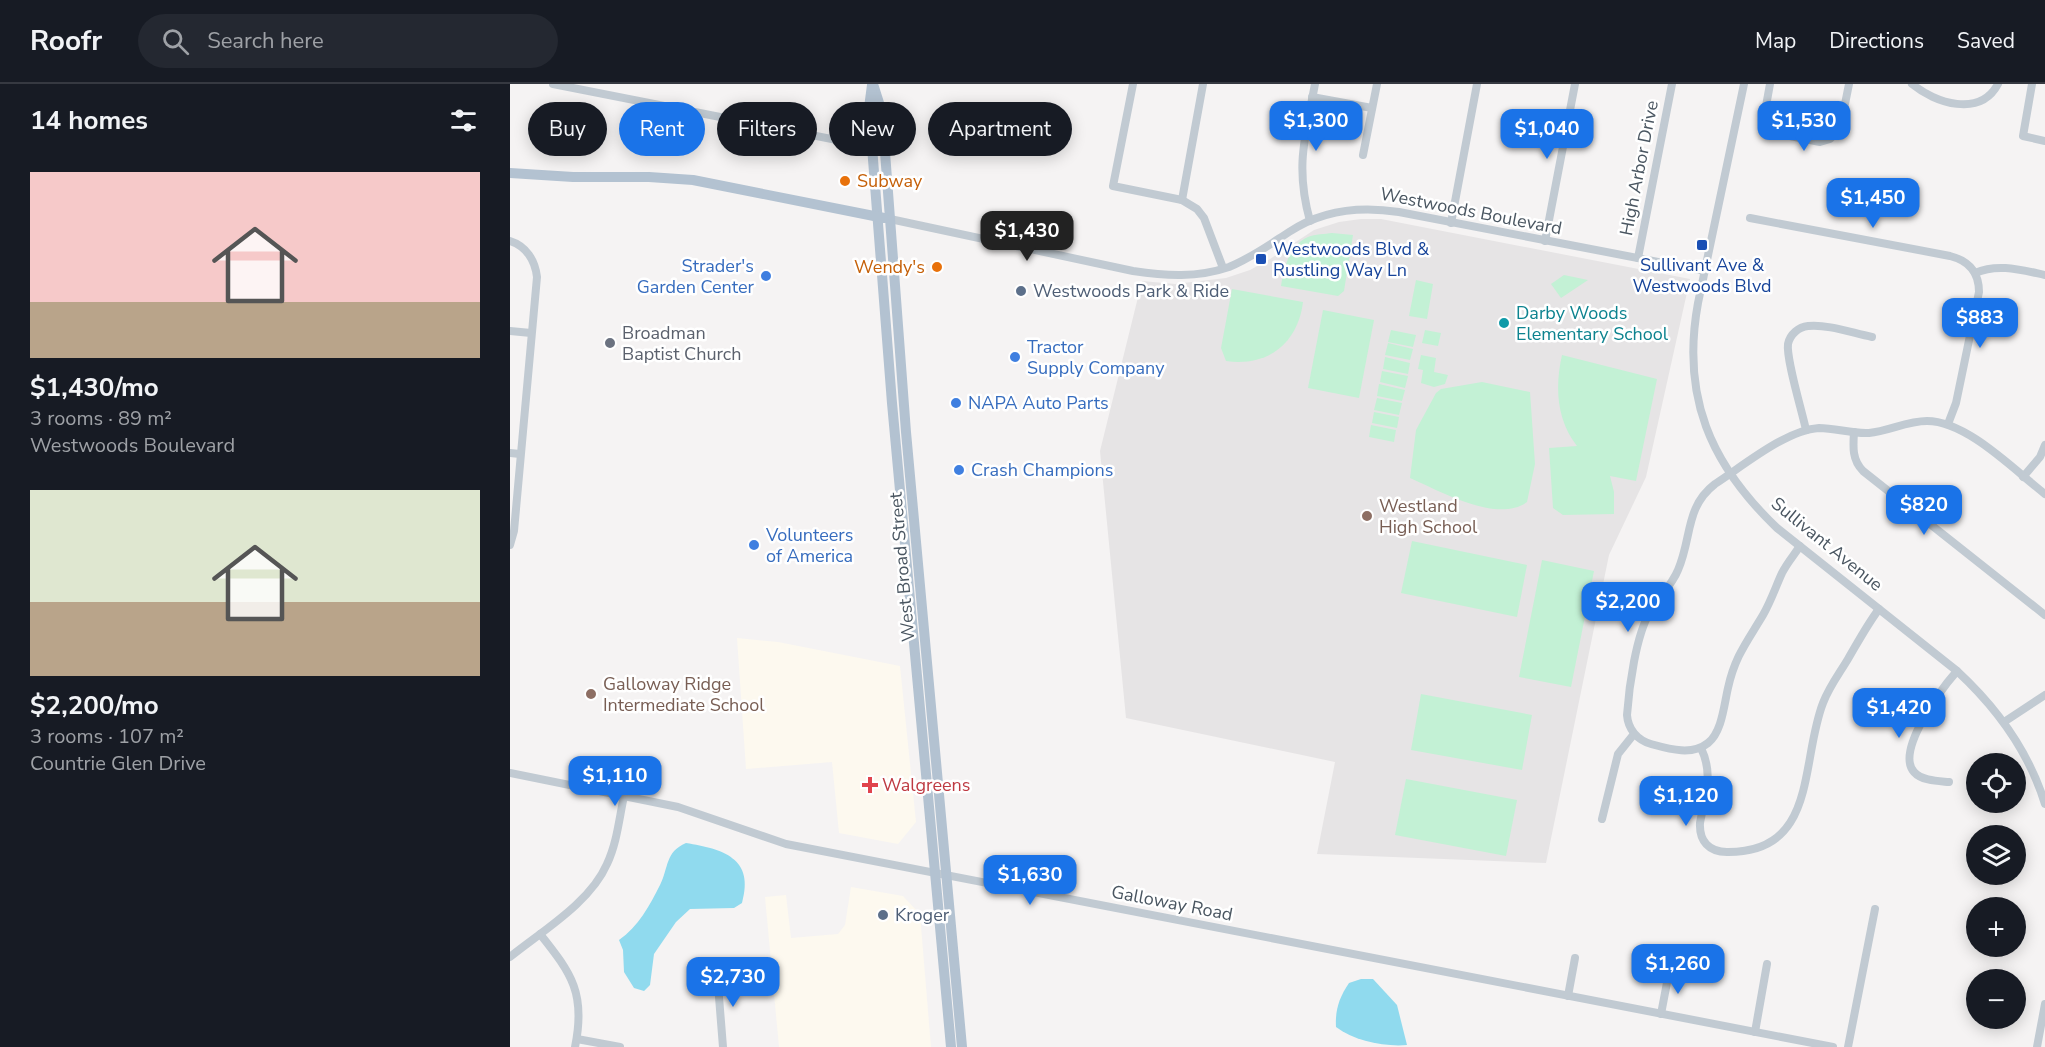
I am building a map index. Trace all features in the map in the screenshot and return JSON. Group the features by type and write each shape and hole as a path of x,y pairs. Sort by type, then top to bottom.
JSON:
{"main road":[{"name":"West Broad Street","path":"870,102 873,84 879,102"},
{"name":"West Broad Street","path":"874,156 884,218 907,443 962,1047"},
{"name":"West Broad Street","path":"882,156 892,403 951,1047"},
{"path":"510,173 693,180 884,218"}],"street":[{"path":"553,84 829,140"},
{"path":"1133,84 1113,184 1115,188 1182,200 1197,209 1204,218 1223,268"},
{"path":"1182,200 1203,84"},
{"path":"1310,221 1302,185 1301,165 1315,84"},
{"path":"1363,155 1377,84"},
{"path":"1451,223 1478,84"},
{"path":"1545,242 1575,84"},
{"name":"High Arbor Drive","path":"1638,258 1672,84"},
{"name":"Sullivant Avenue","path":"1744,84 1693,337 1696,390 1710,438 1729,474 1760,512 1958,671 1982,695 2004,722 2029,763 2045,804"},
{"path":"1770,84 1764,117 1768,127 1785,135 1820,142 1830,139 1840,129 1848,84"},
{"path":"1912,84 1925,94 1941,101 1965,105 1994,92 1998,84"},
{"path":"2032,84 2023,135 2045,141"},
{"path":"1312,97 1372,108"},
{"name":"Westwoods Boulevard","path":"884,218 1159,275 1186,276 1223,268 1257,254 1310,221 1346,210 1371,208 1705,271"},
{"path":"1750,218 1950,256 1967,264 1975,273 1979,292 1956,403 1948,424"},
{"path":"510,241 521,246 533,260 537,286 510,545"},
{"path":"1975,273 1997,267 2045,275"},
{"path":"1806,430 1789,357 1790,338 1799,329 1811,326 1872,337"},
{"path":"510,331 531,333"},
{"path":"1800,546 1783,570 1764,613 1742,647 1732,668 1718,727 1712,740 1701,748 1683,751 1645,742 1634,734 1627,721 1628,702 1645,622 1678,571 1697,503 1704,492 1785,439 1806,430 1881,431 1919,421 1948,424 1971,435 2045,494"},
{"path":"1854,432 1854,455 1858,467 2045,615"},
{"path":"2024,477 2040,457 2045,445"},
{"path":"510,453 520,454"},
{"path":"1701,748 1709,771 1700,823 1701,837 1705,844 1715,851 1738,851 1767,844 1779,836 1793,818 1802,797 1823,704 1863,630 1879,609"},
{"path":"1949,782 1918,776 1911,767 1908,757 1910,747 1934,701 1945,684 1958,671"},
{"path":"2004,722 2045,695"},
{"path":"1602,819 1618,754 1634,734"},
{"name":"Galloway Road","path":"510,773 678,807 786,844 1833,1047"},
{"path":"510,957 580,901 601,878 613,849 624,796"},
{"path":"1848,1047 1875,909"},
{"path":"540,934 563,962 577,993 579,1010 576,1043 620,1047"},
{"path":"1568,996 1575,958"},
{"path":"1755,1032 1767,964"},
{"path":"714,1047 723,1047 717,972"},
{"path":"1661,1014 1669,972"},
{"path":"2037,1047 2045,1004"}],"shaded area":[{"name":"Westland High School","path":"1381,219 1690,279 1646,477 1609,555 1546,863 1317,854 1335,762 1126,718 1100,451 1142,281 1175,284 1226,278 1250,270 1314,230 1339,222"},
{"path":"737,638 778,642 900,666 916,822 898,844 839,833 832,762 746,769"},
{"path":"851,887 903,896 920,914 931,1047 779,1047 765,897 786,895 791,938 838,934 845,925"}],"green space":[{"path":"1332,233 1353,235 1344,291 1338,296 1281,286 1286,265 1296,246 1311,236"},
{"path":"1564,275 1588,280 1561,298 1551,284"},
{"path":"1416,280 1433,284 1427,319 1409,316"},
{"path":"1232,289 1303,302 1300,317 1288,340 1268,356 1241,362 1226,361 1221,348"},
{"path":"1323,310 1374,320 1359,398 1308,388"},
{"path":"1391,330 1416,335 1413,347 1388,342"},
{"path":"1425,330 1441,333 1438,346 1422,343"},
{"path":"1388,343 1413,349 1410,360 1385,355"},
{"path":"1421,355 1436,358 1434,372 1448,375 1445,384 1434,387 1421,383 1423,370 1418,369"},
{"path":"1562,355 1657,379 1636,481 1610,476 1614,492 1614,514 1563,515 1553,508 1549,448 1577,446 1565,425 1559,402 1558,378"},
{"path":"1385,357 1410,363 1408,374 1383,369"},
{"path":"1382,371 1408,376 1405,388 1380,382"},
{"path":"1482,382 1530,392 1535,464 1527,502 1515,508 1485,508 1452,497 1410,478 1416,430 1436,393 1441,389"},
{"path":"1379,384 1405,390 1402,401 1377,396"},
{"path":"1377,398 1402,403 1399,415 1374,410"},
{"path":"1374,412 1399,417 1397,428 1372,423"},
{"path":"1371,425 1396,430 1394,442 1369,437"},
{"path":"1412,541 1527,565 1517,617 1401,593"},
{"path":"1542,560 1594,571 1571,687 1519,677"},
{"path":"1421,694 1532,715 1522,770 1411,750"},
{"path":"1406,779 1517,800 1506,856 1395,835"}],"water":[{"path":"686,843 712,849 733,858 744,875 745,888 742,903 734,908 690,909 676,922 654,954 650,985 644,991 634,988 624,972 623,950 619,940 643,915 660,885 671,855"},
{"path":"1361,979 1373,979 1397,1005 1407,1045 1370,1042 1336,1027 1338,1004 1343,994 1349,983"}],"place":[{"name":"Subway","path":"845,181"},
{"name":"Sullivant Ave & Westwoods Blvd","path":"1702,245"},
{"name":"Westwoods Blvd & Rustling Way Ln","path":"1261,259"},
{"name":"Wendy's","path":"937,267"},
{"name":"Strader's Garden Center","path":"766,276"},
{"name":"Westwoods Park & Ride","path":"1021,291"},
{"name":"Darby Woods Elementary School","path":"1504,323"},
{"name":"Broadman Baptist Church","path":"610,343"},
{"name":"Tractor Supply Company","path":"1015,357"},
{"name":"NAPA Auto Parts","path":"956,403"},
{"name":"Crash Champions","path":"959,470"},
{"name":"Westland High School","path":"1367,516"},
{"name":"Volunteers of America","path":"754,545"},
{"name":"Galloway Ridge Intermediate School","path":"591,694"},
{"name":"Walgreens","path":"870,785"},
{"name":"Kroger","path":"883,915"}]}
